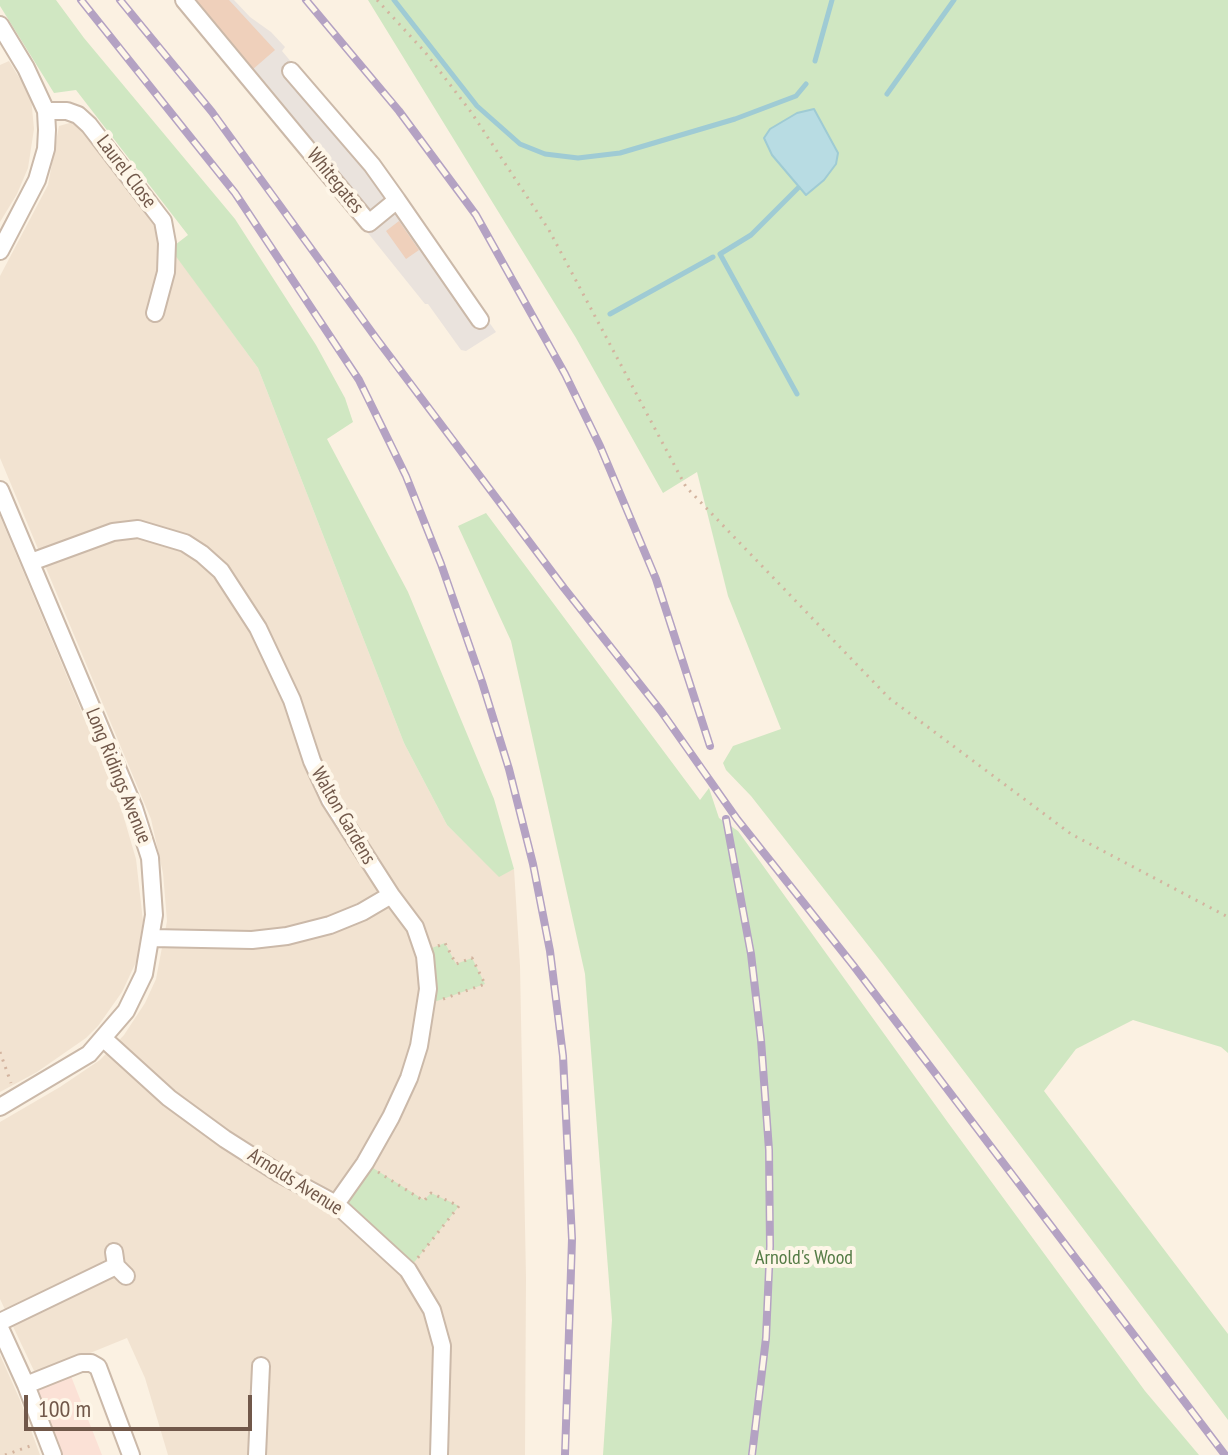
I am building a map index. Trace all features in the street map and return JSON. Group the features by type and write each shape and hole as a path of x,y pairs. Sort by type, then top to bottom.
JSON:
{"street":[{"name":"Whitegates","path":"184,0 369,223 397,200 480,320"},
{"path":"0,25 26,68 46,111 46,149 37,180 0,251"},
{"path":"291,71 372,165 397,200"},
{"name":"Laurel Close","path":"46,111 67,111 78,115 89,125 163,221 167,243 166,272 155,313"},
{"name":"Long Ridings Avenue","path":"0,490 134,808 150,858 154,915 144,974 126,1011 104,1039 89,1054 0,1107"},
{"name":"Walton Gardens","path":"31,562 113,532 138,529 185,543 221,571 258,628 287,688 312,761 330,800 415,927 424,951 427,1000 419,1046 409,1078 391,1117 365,1163 336,1204"},
{"path":"152,938 252,940 287,936 330,925 362,912 391,895"},
{"name":"Arnolds Avenue","path":"104,1039 169,1098 225,1139 336,1204 408,1270 432,1310 442,1346 439,1455"},
{"path":"50,1447 0,1325 119,1265"},
{"path":"26,1385 81,1363 98,1367 131,1455"},
{"path":"257,1455 261,1366"}],"path":[{"path":"377,0 425,52 462,100 549,230 686,487 889,698 1071,834 1228,917"},
{"path":"424,951 445,943 456,964 472,958 485,984 437,1001 427,1000"},
{"path":"0,1052 17,1097"},
{"path":"365,1163 424,1201 431,1193 459,1206 408,1270"},
{"path":"5,1455 50,1447"}],"shaded area":[{"path":"177,0 234,0 271,32 285,47 282,51 375,162 496,332 466,351 461,350 428,304 236,69 229,67 211,46 209,39"},
{"path":"9,61 31,97 34,129 28,168 0,222 0,65"},
{"path":"73,122 79,125 128,189 258,368 404,743 447,825 499,876 514,869 520,966 526,1278 525,1455 168,1455 145,1378 127,1338 36,1375 0,1299 0,1122 100,1060 124,1035 156,979 167,921 163,873 151,819 0,458 0,276 48,185 59,126"},
{"path":"0,516 119,801 136,859 143,921 137,960 122,992 98,1026 37,1072 0,1092"},
{"path":"0,1355 20,1400 40,1455 0,1455"},
{"path":"69,1371 102,1455 57,1455 32,1386"}],"green space":[{"path":"0,0 56,0 235,219 316,345 345,398 353,422 327,439 408,592 494,799 514,869 499,877 447,825 404,743 258,368 172,251 188,235 76,90 54,93 0,6"},
{"path":"368,0 1228,0 1228,1053 1221,1047 1133,1020 1076,1049 1044,1091 1228,1334 1228,1420 882,963 751,796 726,770 723,763 733,746 781,729 728,596 697,472 663,493 576,338"},
{"name":"Arnold's Wood","path":"486,513 700,800 709,788 719,818 738,831 1145,1391 1199,1455 603,1455 612,1320 585,974 511,641 458,526"},
{"path":"445,943 456,964 472,958 485,984 437,1001 427,1000 424,951"},
{"path":"365,1163 424,1200 431,1193 459,1206 408,1270 336,1204"}],"water":[{"path":"814,109 838,153 836,164 824,180 806,195 772,155 764,138 770,129 797,113"}],"building":[{"path":"191,0 229,0 275,50 252,70"},
{"path":"399,221 419,250 406,259 386,231"}],"waterway":[{"path":"394,0 477,106 520,144 545,154 578,158 620,153 735,119 796,96 806,84"},
{"path":"815,61 832,0"},
{"path":"887,94 954,0"},
{"path":"797,394 720,254 751,235 798,188"},
{"path":"610,314 713,257"}],"railway":[{"path":"81,0 235,193 359,380 406,476 482,682 509,769 533,864 550,951 563,1056 572,1239 565,1455"},
{"path":"120,0 212,112 376,338 661,711 737,819 853,965 1225,1455"},
{"path":"306,0 399,111 476,215 565,374 600,446 656,579 710,746"},
{"path":"726,819 751,954 769,1150 770,1246 766,1338 752,1455"}]}
